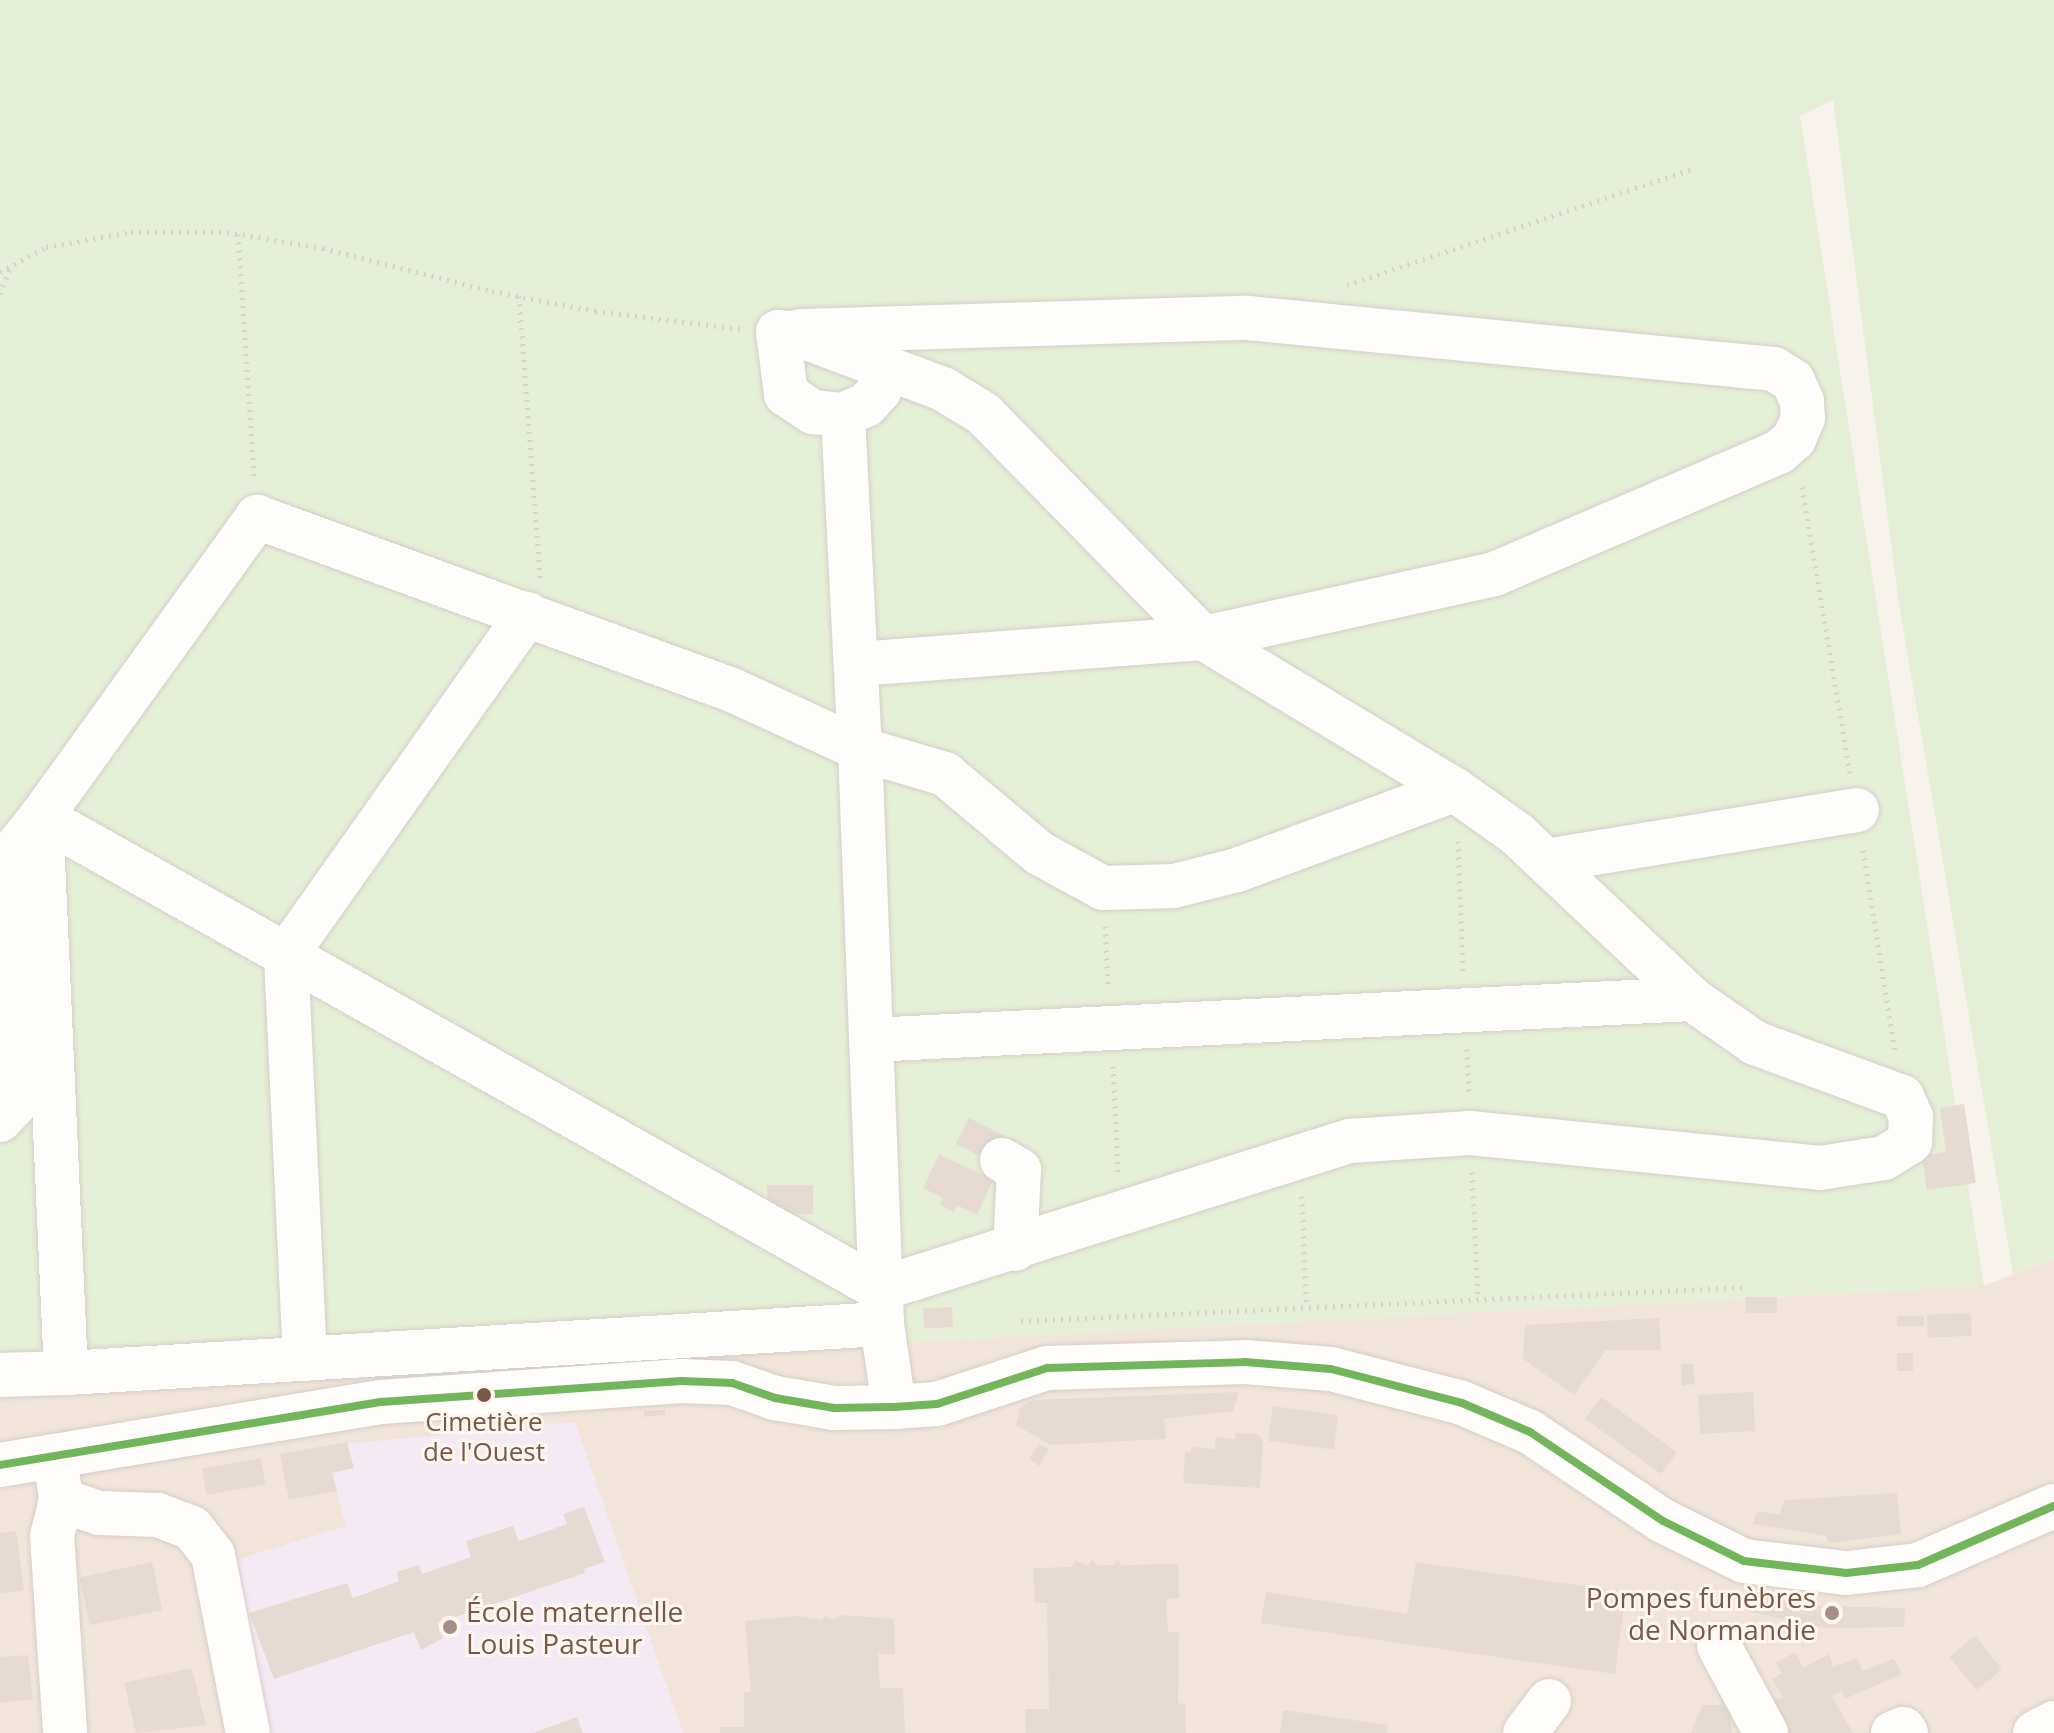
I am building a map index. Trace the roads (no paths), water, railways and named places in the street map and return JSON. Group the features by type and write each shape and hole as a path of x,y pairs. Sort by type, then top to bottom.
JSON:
{"street":[{"path":"778,332 1248,318 1774,369 1793,381 1802,401 1803,418 1794,439 1779,452 1495,574 1203,638 856,664"},
{"path":"778,332 786,394 813,412 843,415 866,405 879,391 887,370"},
{"path":"0,1375 305,1359 881,1307 1015,1249 1350,1141 1470,1133 1820,1168 1884,1158 1910,1142 1911,1117 1902,1097 1755,1043 1692,999 1546,861 1455,790 1203,638 984,414 943,389 796,334 778,332"},
{"path":"843,415 860,749 881,1307 894,1407"},
{"path":"0,1120 16,1103 3,865 257,517 732,690 860,749 945,774 1039,853 1103,888 1174,886 1237,870 1455,790"},
{"path":"305,1359 286,955 535,617"},
{"path":"1546,861 1857,810"},
{"path":"41,817 286,955 881,1307"},
{"path":"41,817 66,1373"},
{"path":"871,1040 1692,999"},
{"path":"1002,1160 1019,1170 1015,1249"},
{"path":"0,1465 381,1402 681,1381 732,1383 775,1398 834,1408 894,1407 937,1404 1047,1368 1245,1362 1331,1369 1462,1403 1530,1432 1663,1521 1744,1561 1794,1570 1846,1573 1918,1565 2054,1506"},
{"path":"55,1456 61,1500 52,1536 65,1733"},
{"path":"61,1500 99,1513 158,1515 192,1528 213,1555 248,1733"},
{"path":"1719,1646 1766,1733"},
{"path":"2035,1733 2054,1723"},
{"path":"1893,1733 1903,1729 1906,1733"}],"place":[{"name":"Cimetière de l'Ouest","path":"484,1395"},
{"name":"Pompes funèbres de Normandie","path":"1832,1613"},
{"name":"École maternelle Louis Pasteur","path":"450,1627"}]}
